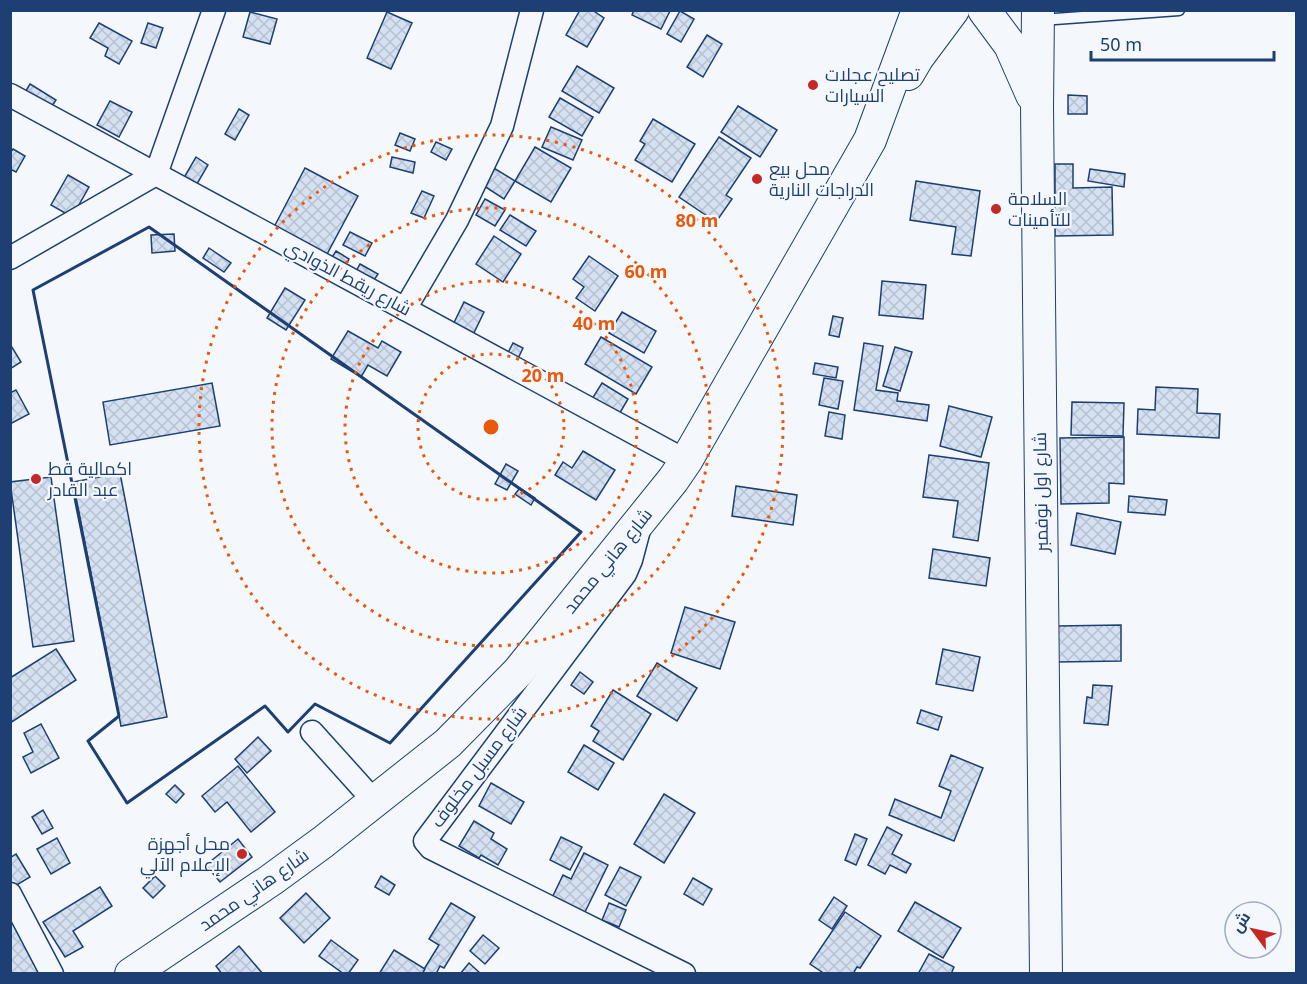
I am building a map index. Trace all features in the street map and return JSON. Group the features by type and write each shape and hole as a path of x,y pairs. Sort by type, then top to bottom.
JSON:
{"street":[{"path":"10,258 156,174 214,10"},
{"path":"405,309 457,220 502,126 532,10"},
{"name":"شارع هاني محمد","path":"131,974 271,880 375,802 448,742 519,672 686,461 870,140 918,10"},
{"path":"870,140 918,57 953,10"},
{"path":"984,10 1010,45 1036,106"},
{"name":"شارع اول نوفمبر","path":"1038,15 1036,106 1046,974"},
{"name":"شارع ريقط الذوادي","path":"10,95 686,461"},
{"name":"شارع مسبل مخلوف","path":"642,519 625,574 425,841 431,848 684,974"},
{"path":"312,732 375,802"},
{"path":"10,894 52,974"}],"lane":[{"path":"1038,15 1179,10"}],"building":[{"path":"580,10 592,10 604,18 587,47 566,35"},
{"path":"634,10 670,11 661,29 632,15"},
{"path":"680,11 694,19 681,42 667,34"},
{"path":"250,12 277,19 270,44 243,37"},
{"path":"387,12 412,23 391,69 367,58"},
{"path":"99,23 132,41 119,64 105,56 108,48 90,38"},
{"path":"148,23 163,28 156,48 141,43"},
{"path":"707,35 722,44 703,77 687,67"},
{"path":"577,66 614,88 599,113 562,91"},
{"path":"30,84 56,100 45,117 19,102"},
{"path":"1068,95 1087,96 1087,114 1068,114"},
{"path":"560,98 593,117 582,136 549,117"},
{"path":"110,101 132,112 119,137 97,125"},
{"path":"738,106 777,130 760,157 721,132"},
{"path":"239,109 249,115 235,140 225,134"},
{"path":"653,119 695,144 672,182 635,160 645,144 640,141"},
{"path":"551,127 582,140 573,160 542,147"},
{"path":"400,133 415,139 410,151 395,145"},
{"path":"719,137 751,158 726,195 732,199 716,222 679,197"},
{"path":"436,142 452,149 446,160 431,152"},
{"path":"535,147 571,168 551,202 515,181"},
{"path":"13,149 25,156 16,172 10,169 10,153"},
{"path":"196,157 208,165 187,201 175,193"},
{"path":"392,157 415,162 413,173 390,167"},
{"path":"1055,164 1073,164 1073,188 1112,187 1113,235 1055,236"},
{"path":"492,167 515,181 504,199 481,184"},
{"path":"305,168 358,196 318,271 273,229"},
{"path":"1090,169 1125,174 1124,187 1088,181"},
{"path":"68,175 89,187 72,217 51,205"},
{"path":"916,181 980,191 971,256 952,254 956,227 910,220"},
{"path":"422,191 434,196 424,218 411,213"},
{"path":"485,199 505,210 495,226 476,215"},
{"path":"510,215 536,231 526,246 500,230"},
{"path":"350,232 372,243 365,256 343,245"},
{"path":"174,234 175,251 152,253 151,235"},
{"path":"494,236 521,254 503,282 476,264"},
{"path":"209,248 231,263 224,272 203,258"},
{"path":"336,251 349,259 337,280 323,272"},
{"path":"589,256 618,276 595,311 576,298 584,287 573,279"},
{"path":"360,264 378,274 374,280 349,284"},
{"path":"882,281 926,285 923,319 879,315"},
{"path":"285,288 305,300 286,330 267,318"},
{"path":"464,302 484,312 470,341 450,331"},
{"path":"622,312 656,331 644,353 609,333"},
{"path":"833,316 843,318 839,337 829,335"},
{"path":"348,331 378,348 382,341 401,352 387,376 368,365 361,377 331,359"},
{"path":"601,337 652,367 636,394 585,364"},
{"path":"513,343 523,348 512,371 501,366"},
{"path":"864,343 883,346 876,390 898,393 897,401 929,405 927,421 854,410"},
{"path":"10,344 21,362 10,369"},
{"path":"895,347 912,352 900,391 883,386"},
{"path":"815,363 838,367 836,378 813,374"},
{"path":"824,378 843,381 838,409 819,405"},
{"path":"212,383 220,426 110,445 103,402"},
{"path":"602,383 628,399 614,423 587,407"},
{"path":"1156,387 1198,389 1197,413 1220,414 1219,438 1137,434 1138,409 1155,410"},
{"path":"16,390 29,414 10,424 10,393"},
{"path":"1072,402 1124,403 1123,436 1071,435"},
{"path":"949,406 992,417 981,457 940,446"},
{"path":"829,412 845,415 842,439 825,436"},
{"path":"1124,437 1124,484 1109,483 1109,503 1061,504 1060,438"},
{"path":"583,451 615,470 596,500 555,475 563,462 572,468"},
{"path":"929,455 989,463 978,541 953,537 958,501 923,497"},
{"path":"506,464 518,471 507,490 495,484"},
{"path":"120,473 167,717 121,726 73,482"},
{"path":"51,477 74,641 33,647 10,482"},
{"path":"736,486 797,495 793,525 732,516"},
{"path":"520,488 535,498 531,505 515,494"},
{"path":"1129,496 1167,500 1165,515 1128,512"},
{"path":"1077,513 1121,522 1115,554 1071,545"},
{"path":"933,549 990,558 986,586 929,578"},
{"path":"685,607 735,622 720,669 671,653"},
{"path":"1121,625 1121,661 1057,662 1057,626"},
{"path":"56,649 76,680 10,723 10,678"},
{"path":"943,649 980,657 973,691 936,684"},
{"path":"657,663 697,688 677,721 637,696"},
{"path":"580,672 593,682 584,694 571,685"},
{"path":"1093,685 1112,686 1108,725 1084,723 1087,697 1092,698"},
{"path":"613,690 651,714 623,760 593,741 599,731 591,726"},
{"path":"921,710 942,717 938,730 917,723"},
{"path":"41,724 59,758 31,773 23,757 33,752 24,733"},
{"path":"258,737 271,751 247,773 235,759"},
{"path":"584,745 614,763 598,790 568,772"},
{"path":"951,755 983,768 954,841 889,815 895,799 941,818 951,791 939,786"},
{"path":"238,766 275,812 251,832 227,802 215,812 202,796"},
{"path":"491,783 524,802 511,824 479,806"},
{"path":"175,785 184,794 176,803 166,794"},
{"path":"664,794 695,813 664,863 634,844"},
{"path":"43,810 53,828 42,834 32,817"},
{"path":"474,821 494,833 491,839 507,849 498,865 481,855 479,858 459,846"},
{"path":"887,827 902,835 892,854 911,864 906,873 890,865 885,874 868,865"},
{"path":"855,834 867,839 856,865 845,860"},
{"path":"561,837 582,847 570,870 550,860"},
{"path":"57,838 70,863 51,874 37,849"},
{"path":"238,839 252,857 220,882 206,865"},
{"path":"584,853 608,865 583,916 551,900 563,875 571,879"},
{"path":"16,854 30,877 10,889 10,858"},
{"path":"620,867 641,877 626,906 605,895"},
{"path":"155,876 165,886 153,898 143,888"},
{"path":"381,876 395,885 389,895 375,887"},
{"path":"693,878 712,889 703,905 684,894"},
{"path":"100,887 112,906 73,931 83,947 65,957 43,922"},
{"path":"306,893 330,918 304,943 280,918"},
{"path":"834,897 847,906 832,929 819,920"},
{"path":"915,902 961,928 943,958 898,931"},
{"path":"451,903 475,917 444,968 440,966 436,974 421,974 439,945 429,939"},
{"path":"609,903 626,910 619,927 602,920"},
{"path":"10,907 44,974 10,974"},
{"path":"845,912 881,936 860,968 857,967 853,974 825,974 810,964"},
{"path":"483,935 499,948 485,964 470,951"},
{"path":"331,940 358,960 348,974 344,974 319,956"},
{"path":"239,946 263,974 222,974 216,966"},
{"path":"394,950 425,969 422,974 379,974"},
{"path":"929,954 954,967 951,974 918,974"},
{"path":"469,963 481,974 460,974"}],"wall":[{"path":"149,227 581,532 390,743 315,704 288,732 265,706 127,803 88,741 119,716 33,290 149,227"}],"place":[{"name":"تصليح عجلات السيارات","path":"813,85"},
{"name":"محل بيع الدراجات النارية","path":"757,179"},
{"name":"السلامة للتأمينات","path":"996,209"},
{"name":"اكمالية قط عبد القادر","path":"36,479"},
{"name":"محل أجهزة الإعلام الآلي","path":"242,854"}]}
